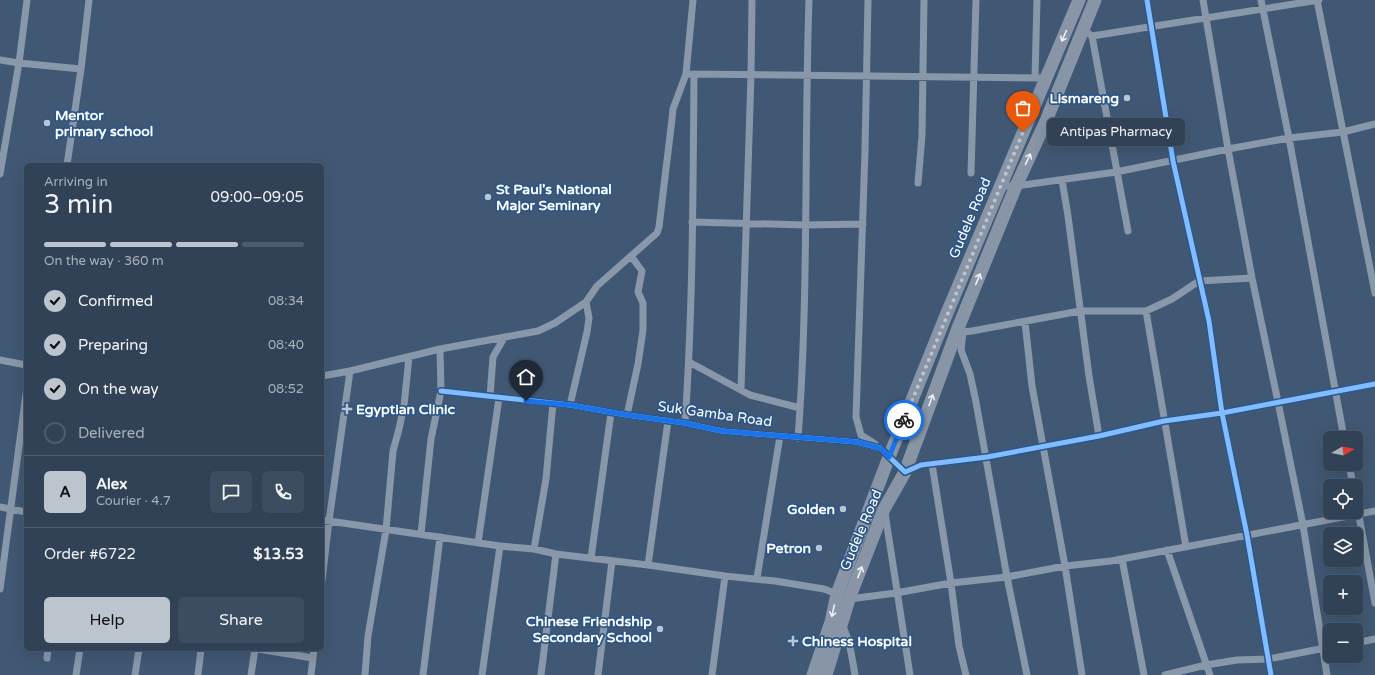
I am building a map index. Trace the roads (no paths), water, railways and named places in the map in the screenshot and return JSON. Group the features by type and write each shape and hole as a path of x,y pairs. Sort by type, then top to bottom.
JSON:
{"highway":[{"name":"Gudele Road","path":"826,675 841,623 843,596 884,452 950,306 1001,186 1040,78 1079,0"},
{"name":"Gudele Road","path":"813,675 831,622 884,509 905,472 1016,186 1088,33 1095,0"}],"street":[{"path":"0,174 19,63 27,0"},
{"path":"67,163 89,0"},
{"path":"324,376 350,371 440,349 504,338 546,328 586,302 597,286 659,230 673,109 686,74 693,0"},
{"path":"740,389 751,75 752,0"},
{"path":"798,438 805,225 809,0"},
{"path":"868,0 863,224 856,417 861,435 884,452"},
{"path":"918,183 922,136 924,0"},
{"path":"971,173 976,0"},
{"path":"686,74 1040,78 1037,0"},
{"path":"1147,0 1173,161 1210,328 1222,413 1247,535 1271,675"},
{"path":"1203,0 1228,149 1252,278 1303,525 1323,632"},
{"path":"1261,0 1289,138 1334,392 1342,431"},
{"path":"1128,230 1088,33 1151,27 1318,0 1375,293"},
{"path":"0,60 81,69"},
{"path":"685,423 689,362 694,74"},
{"path":"1001,186 1016,186 1116,172 1228,149 1289,138 1343,132 1375,124"},
{"path":"1062,180 1099,436"},
{"path":"692,222 805,225 863,224"},
{"path":"627,415 638,364 643,330 643,303 638,292 642,271 631,256"},
{"path":"1027,675 1007,577 970,374 961,350 960,330 1025,322 1080,311 1146,311 1172,299 1199,281 1252,278"},
{"path":"570,405 588,325 589,318 586,302"},
{"path":"1146,311 1186,547"},
{"path":"1025,322 1032,386 1065,566 1082,675"},
{"path":"490,396 493,358 504,338"},
{"path":"421,534 431,439 441,391 440,349"},
{"path":"365,675 368,636 386,530 393,451 404,406 409,357"},
{"path":"0,360 24,365"},
{"path":"689,362 750,395 800,408"},
{"path":"324,541 325,521 350,371"},
{"path":"905,472 915,466 986,457 1099,436 1164,421 1222,413 1375,384"},
{"name":"Suk Gamba Road","path":"441,391 570,405 611,413 685,423 722,431 857,442 884,452 905,472"},
{"path":"478,543 499,398"},
{"path":"534,549 546,479 553,403"},
{"path":"0,589 24,409"},
{"path":"591,558 611,413"},
{"path":"648,565 668,421"},
{"path":"757,578 780,436"},
{"path":"932,464 951,582 959,646 966,675"},
{"path":"0,507 24,512"},
{"path":"884,509 910,675"},
{"path":"1363,513 1375,511"},
{"path":"325,521 500,546 534,549 556,554 725,576 757,578 824,589 843,596 896,593 951,582 1007,577 1065,566 1122,559 1334,519"},
{"path":"1360,519 1375,604"},
{"path":"423,675 440,537"},
{"path":"482,675 500,546"},
{"path":"1167,550 1210,675"},
{"path":"541,675 556,554"},
{"path":"1122,559 1144,675"},
{"path":"598,675 612,561"},
{"path":"712,675 725,576"},
{"path":"841,623 849,642 855,675"},
{"path":"1363,642 1375,639"},
{"path":"1165,675 1206,665 1237,660 1269,659 1323,649"},
{"path":"47,658 48,651"},
{"path":"76,675 80,651"},
{"path":"135,675 139,651"},
{"path":"198,675 201,651"},
{"path":"251,675 256,651"},
{"path":"269,651 313,658"},
{"path":"311,675 314,651"},
{"path":"1327,663 1327,675"}],"place":[{"name":"Lismareng","path":"1127,98"},
{"name":"Mentor primary school","path":"47,123"},
{"name":"Antipas Pharmacy","path":"1023,132"},
{"name":"St Paul's National Major Seminary","path":"488,197"},
{"name":"Egyptian Clinic","path":"347,409"},
{"name":"Golden","path":"843,509"},
{"name":"Petron","path":"819,548"},
{"name":"Chinese Friendship Secondary School","path":"660,629"},
{"name":"Chiness Hospital","path":"793,641"}]}
